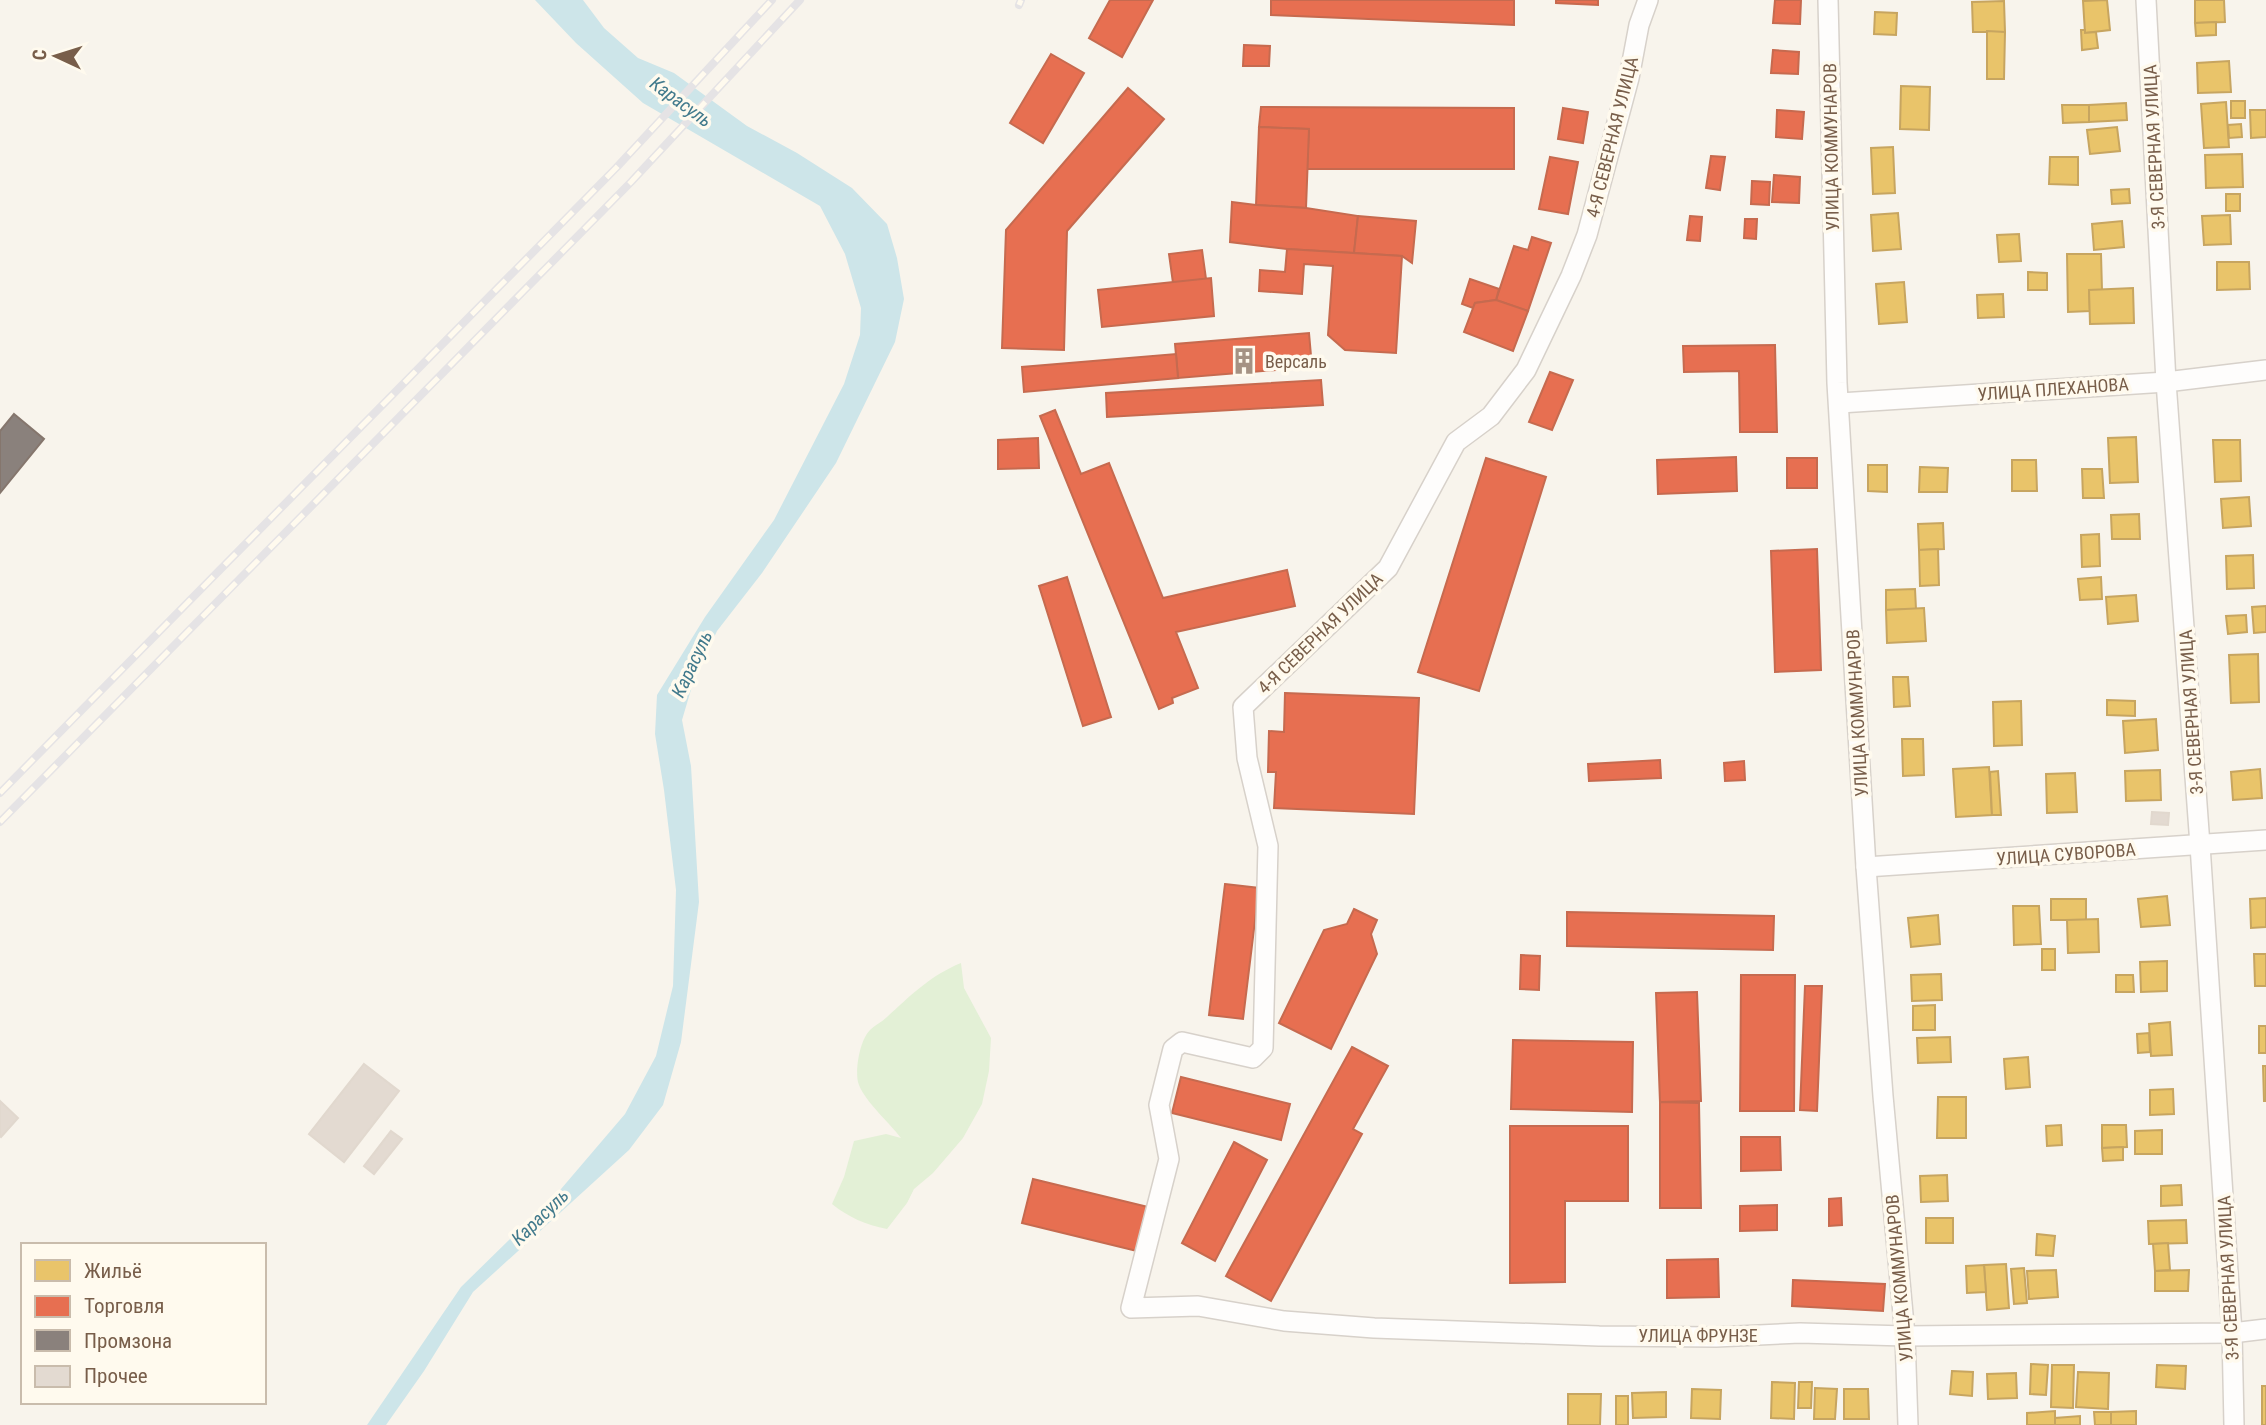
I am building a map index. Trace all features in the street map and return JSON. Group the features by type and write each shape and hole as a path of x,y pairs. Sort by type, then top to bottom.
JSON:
{"street":[{"name":"4-Я СЕВЕРНАЯ УЛИЦА","path":"1131,1308 1169,1159 1159,1105 1173,1049 1182,1042 1253,1058 1263,1048 1268,846 1247,758 1243,707 1388,568 1456,442 1491,416 1526,370 1572,276 1587,235 1629,78 1639,25 1648,0"},
{"name":"УЛИЦА КОММУНАРОВ","path":"1828,0 1837,383 1866,867 1905,1336 1908,1425"},
{"name":"3-Я СЕВЕРНАЯ УЛИЦА","path":"2146,0 2166,382 2232,1332 2234,1425"},
{"name":"УЛИЦА ПЛЕХАНОВА","path":"1840,403 2166,382 2266,370"},
{"name":"УЛИЦА СУВОРОВА","path":"1866,867 2266,840"},
{"name":"УЛИЦА ФРУНЗЕ","path":"1131,1308 1198,1306 1284,1321 1374,1328 1599,1336 1716,1337 1801,1333 1905,1336 2232,1332 2266,1329"}],"green space":[{"path":"961,963 964,988 991,1038 989,1071 982,1104 963,1138 933,1173 914,1189 887,1229 865,1223 832,1204 844,1177 854,1141 886,1134 901,1138 871,1103 858,1082 858,1062 863,1041 870,1030 921,987"}],"water":[{"name":"Карасуль","path":"535,0 583,0 604,28 638,58 674,73 747,126 797,153 852,188 887,224 897,258 904,299 895,342 836,463 762,573 717,631 693,683 682,720 691,766 699,902 681,1042 663,1105 629,1150 473,1292 424,1371 386,1425 367,1425 461,1287 561,1189 625,1114 656,1056 673,986 676,890 655,734 657,695 705,617 774,520 844,384 860,335 861,308 845,254 820,206 643,103 576,43"}],"building: Жильё":[{"path":"2107,0 2110,30 2085,33 2083,1"},
{"path":"2195,0 2224,0 2225,22 2195,23"},
{"path":"2004,1 2005,32 1973,32 1972,2"},
{"path":"1875,12 1897,13 1896,35 1874,34"},
{"path":"2216,22 2216,35 2196,36 2195,23"},
{"path":"2081,30 2085,30 2085,33 2096,32 2098,48 2082,50"},
{"path":"1987,31 2005,32 2004,79 1987,79"},
{"path":"2229,61 2231,92 2198,93 2197,63"},
{"path":"1901,86 1930,87 1929,130 1900,129"},
{"path":"2231,101 2245,101 2245,118 2231,118"},
{"path":"2226,102 2229,147 2204,148 2201,104"},
{"path":"2126,103 2127,120 2089,122 2089,105"},
{"path":"2062,105 2089,105 2089,122 2063,123"},
{"path":"2250,110 2266,110 2266,137 2251,138"},
{"path":"2241,124 2242,137 2229,138 2228,125"},
{"path":"2117,127 2120,151 2090,154 2087,130"},
{"path":"1893,147 1895,193 1873,194 1871,148"},
{"path":"2242,154 2243,187 2206,188 2205,155"},
{"path":"2050,157 2078,157 2078,185 2049,184"},
{"path":"2129,189 2130,203 2112,204 2111,190"},
{"path":"2226,194 2240,194 2240,211 2226,211"},
{"path":"1898,213 1901,249 1873,251 1871,215"},
{"path":"2230,215 2231,244 2204,245 2202,216"},
{"path":"2122,221 2124,247 2094,250 2092,224"},
{"path":"2019,234 2021,261 1999,262 1997,235"},
{"path":"2067,254 2101,254 2102,290 2089,290 2090,311 2068,312"},
{"path":"2217,262 2249,262 2250,289 2217,290"},
{"path":"2028,272 2047,273 2047,290 2028,290"},
{"path":"1904,282 1907,322 1879,324 1876,284"},
{"path":"2133,288 2134,323 2090,324 2089,290"},
{"path":"2003,294 2004,317 1978,318 1977,295"},
{"path":"2136,437 2138,482 2110,483 2108,438"},
{"path":"2213,440 2240,440 2241,481 2215,482"},
{"path":"2012,460 2036,460 2037,491 2012,491"},
{"path":"1868,465 1887,465 1887,492 1868,491"},
{"path":"1920,467 1948,468 1947,492 1919,492"},
{"path":"2082,469 2102,469 2104,498 2083,498"},
{"path":"2249,497 2251,526 2223,528 2221,499"},
{"path":"2139,514 2140,539 2112,539 2111,515"},
{"path":"1943,523 1944,549 1919,550 1918,524"},
{"path":"2099,534 2100,566 2082,567 2081,535"},
{"path":"1938,549 1939,585 1920,586 1919,550"},
{"path":"2253,555 2254,588 2227,589 2226,556"},
{"path":"2101,577 2102,599 2080,600 2078,579"},
{"path":"1915,589 1916,609 1886,610 1886,590"},
{"path":"2136,595 2138,621 2108,624 2106,597"},
{"path":"2266,606 2266,632 2254,633 2252,607"},
{"path":"1924,608 1926,641 1887,643 1886,610"},
{"path":"2246,615 2247,632 2228,634 2226,616"},
{"path":"2258,654 2259,702 2231,703 2229,655"},
{"path":"1893,677 1908,677 1910,706 1894,707"},
{"path":"2107,700 2135,701 2135,716 2107,715"},
{"path":"2021,701 2022,745 1994,746 1993,702"},
{"path":"2156,719 2158,750 2125,753 2123,721"},
{"path":"1902,739 1923,739 1924,775 1903,776"},
{"path":"1989,767 1992,815 1956,817 1953,769"},
{"path":"2260,769 2262,798 2233,800 2231,772"},
{"path":"2160,770 2161,800 2126,801 2125,771"},
{"path":"1998,771 2001,815 1992,815 1990,772"},
{"path":"2075,773 2077,812 2047,813 2046,774"},
{"path":"2167,896 2170,925 2141,927 2138,899"},
{"path":"2266,898 2266,927 2251,928 2250,899"},
{"path":"2051,899 2086,899 2086,920 2051,920"},
{"path":"2013,906 2039,906 2041,944 2014,945"},
{"path":"1938,915 1940,944 1911,947 1908,918"},
{"path":"2098,919 2099,952 2068,953 2067,920"},
{"path":"2042,949 2055,949 2055,970 2042,970"},
{"path":"2254,954 2266,954 2266,986 2255,986"},
{"path":"2167,961 2167,991 2141,992 2140,962"},
{"path":"1941,974 1942,1000 1912,1001 1911,975"},
{"path":"2116,975 2133,975 2134,992 2116,992"},
{"path":"1935,1005 1935,1030 1913,1030 1913,1006"},
{"path":"2170,1022 2172,1055 2151,1056 2149,1024"},
{"path":"2259,1026 2266,1026 2266,1053 2259,1053"},
{"path":"2149,1033 2150,1052 2138,1053 2137,1034"},
{"path":"1950,1037 1951,1062 1918,1063 1917,1038"},
{"path":"2028,1057 2030,1087 2006,1089 2004,1059"},
{"path":"2263,1066 2266,1066 2266,1101 2264,1101"},
{"path":"2173,1089 2174,1114 2150,1115 2150,1090"},
{"path":"1938,1097 1966,1097 1966,1138 1937,1138"},
{"path":"2061,1125 2062,1145 2047,1146 2046,1126"},
{"path":"2102,1125 2126,1125 2127,1147 2102,1148"},
{"path":"2162,1130 2162,1154 2135,1154 2135,1131"},
{"path":"2123,1147 2123,1160 2103,1161 2102,1148"},
{"path":"1947,1175 1948,1201 1921,1202 1920,1176"},
{"path":"2181,1185 2182,1205 2161,1206 2161,1186"},
{"path":"1926,1218 1953,1218 1953,1243 1926,1243"},
{"path":"2186,1220 2187,1243 2149,1244 2148,1221"},
{"path":"2037,1234 2055,1236 2053,1256 2036,1255"},
{"path":"2168,1243 2170,1270 2155,1271 2153,1244"},
{"path":"2006,1264 2009,1308 1987,1310 1984,1265"},
{"path":"1984,1265 1986,1292 1967,1293 1966,1266"},
{"path":"2024,1268 2027,1303 2014,1304 2011,1269"},
{"path":"2056,1270 2058,1297 2029,1299 2027,1271"},
{"path":"2189,1270 2188,1291 2155,1291 2155,1271"},
{"path":"2031,1364 2048,1365 2046,1395 2030,1394"},
{"path":"2052,1365 2074,1365 2073,1408 2051,1407"},
{"path":"2157,1365 2186,1366 2185,1389 2156,1387"},
{"path":"1952,1371 1973,1372 1972,1396 1950,1394"},
{"path":"2078,1372 2109,1373 2108,1409 2076,1407"},
{"path":"2016,1373 2017,1398 1988,1399 1987,1374"},
{"path":"1772,1382 1795,1383 1794,1419 1771,1418"},
{"path":"1799,1382 1812,1382 1811,1408 1798,1408"},
{"path":"2262,1386 2266,1386 2266,1425 2262,1425"},
{"path":"1815,1388 1837,1389 1835,1419 1814,1419"},
{"path":"1692,1389 1721,1390 1720,1419 1691,1418"},
{"path":"1844,1389 1868,1389 1869,1419 1844,1419"},
{"path":"1666,1392 1666,1417 1633,1418 1632,1393"},
{"path":"1568,1394 1601,1394 1600,1425 1568,1425"},
{"path":"1616,1396 1628,1396 1628,1425 1616,1425"},
{"path":"2055,1411 2055,1425 2027,1425 2027,1413"},
{"path":"2136,1411 2136,1425 2111,1425 2111,1412"},
{"path":"2094,1412 2111,1412 2111,1425 2095,1425"},
{"path":"2080,1416 2080,1425 2055,1425 2055,1418"}],"building: Торговля":[{"path":"1110,0 1153,0 1122,57 1089,38"},
{"path":"1271,0 1514,0 1514,25 1271,15"},
{"path":"1556,0 1598,0 1598,5 1556,3"},
{"path":"1775,0 1801,0 1800,24 1773,23"},
{"path":"1244,45 1270,46 1269,66 1243,66"},
{"path":"1773,50 1799,52 1798,74 1771,73"},
{"path":"1051,54 1084,73 1043,143 1010,123"},
{"path":"1128,88 1164,119 1067,231 1064,350 1002,348 1006,230"},
{"path":"1261,107 1514,108 1514,169 1307,169 1309,129 1259,127"},
{"path":"1563,108 1588,112 1583,143 1558,139"},
{"path":"1777,110 1804,112 1802,139 1776,137"},
{"path":"1259,127 1309,129 1306,208 1256,205"},
{"path":"1711,156 1725,157 1720,190 1706,188"},
{"path":"1550,157 1578,162 1568,214 1539,209"},
{"path":"1774,175 1800,177 1799,203 1772,202"},
{"path":"1752,181 1770,182 1769,205 1751,204"},
{"path":"1232,202 1306,208 1358,216 1354,253 1230,242"},
{"path":"1358,216 1416,221 1412,263 1402,256 1354,253"},
{"path":"1690,216 1702,217 1700,241 1687,240"},
{"path":"1745,219 1757,219 1756,239 1744,238"},
{"path":"1532,237 1551,243 1528,311 1496,300 1514,246 1528,250"},
{"path":"1287,249 1402,256 1396,353 1345,350 1328,335 1333,266 1304,264 1302,294 1259,291 1260,270 1285,272"},
{"path":"1202,250 1206,279 1173,283 1169,254"},
{"path":"1211,278 1214,316 1102,327 1098,290"},
{"path":"1470,279 1499,289 1496,300 1475,303 1473,308 1462,304"},
{"path":"1496,300 1528,311 1513,351 1464,332 1475,303"},
{"name":"Версаль","path":"1309,333 1312,367 1178,378 1175,344"},
{"path":"1775,345 1777,432 1740,432 1739,371 1684,372 1683,346"},
{"path":"1176,354 1178,378 1024,392 1022,367"},
{"path":"1550,372 1573,380 1552,430 1529,422"},
{"path":"1321,380 1323,405 1107,417 1106,393"},
{"path":"1055,410 1081,474 1109,463 1163,598 1287,570 1295,606 1176,632 1198,688 1172,698 1173,703 1159,709 1040,416"},
{"path":"1038,438 1039,468 998,469 998,440"},
{"path":"1736,457 1737,491 1658,494 1657,460"},
{"path":"1486,458 1546,477 1479,691 1418,672"},
{"path":"1787,458 1817,458 1817,488 1787,488"},
{"path":"1817,549 1821,670 1775,672 1771,551"},
{"path":"1067,577 1111,717 1083,726 1039,586"},
{"path":"1285,693 1419,698 1414,814 1274,808 1276,772 1268,772 1269,731 1284,732"},
{"path":"1660,760 1661,778 1589,781 1588,764"},
{"path":"1744,761 1745,780 1725,781 1724,763"},
{"path":"1225,884 1259,888 1243,1019 1209,1015"},
{"path":"1354,909 1377,920 1371,934 1377,954 1331,1049 1279,1023 1324,930 1347,924"},
{"path":"1567,912 1774,916 1773,950 1567,946"},
{"path":"1521,955 1540,956 1539,990 1520,989"},
{"path":"1741,975 1795,975 1794,1111 1740,1111"},
{"path":"1805,986 1822,986 1817,1111 1800,1110"},
{"path":"1697,992 1701,1101 1660,1102 1656,993"},
{"path":"1513,1040 1633,1042 1632,1112 1511,1109"},
{"path":"1352,1047 1388,1066 1353,1129 1362,1134 1271,1301 1226,1276"},
{"path":"1181,1077 1290,1104 1281,1140 1172,1113"},
{"path":"1660,1102 1699,1103 1701,1208 1660,1208"},
{"path":"1510,1126 1628,1126 1628,1201 1565,1201 1565,1282 1510,1283"},
{"path":"1741,1137 1780,1137 1781,1170 1741,1171"},
{"path":"1234,1142 1267,1160 1215,1261 1182,1243"},
{"path":"1033,1179 1148,1207 1137,1251 1022,1223"},
{"path":"1841,1198 1842,1225 1829,1226 1829,1199"},
{"path":"1777,1205 1777,1230 1740,1231 1740,1206"},
{"path":"1718,1259 1719,1297 1667,1298 1667,1260"},
{"path":"1793,1280 1885,1284 1883,1311 1792,1306"}],"building: Промзона":[{"path":"14,414 44,439 0,493 0,431"}],"building: Прочее":[{"path":"2152,812 2169,813 2168,825 2151,824"},
{"path":"364,1064 399,1091 344,1162 309,1134"},
{"path":"0,1101 18,1118 1,1137 0,1136"},
{"path":"391,1131 402,1139 374,1174 364,1166"}],"railway":[{"path":"0,793 616,168 772,0"},
{"path":"0,822 631,182 800,0"},
{"path":"1019,5 1021,0"}],"place":[{"name":"Версаль","path":"1244,361"}]}
